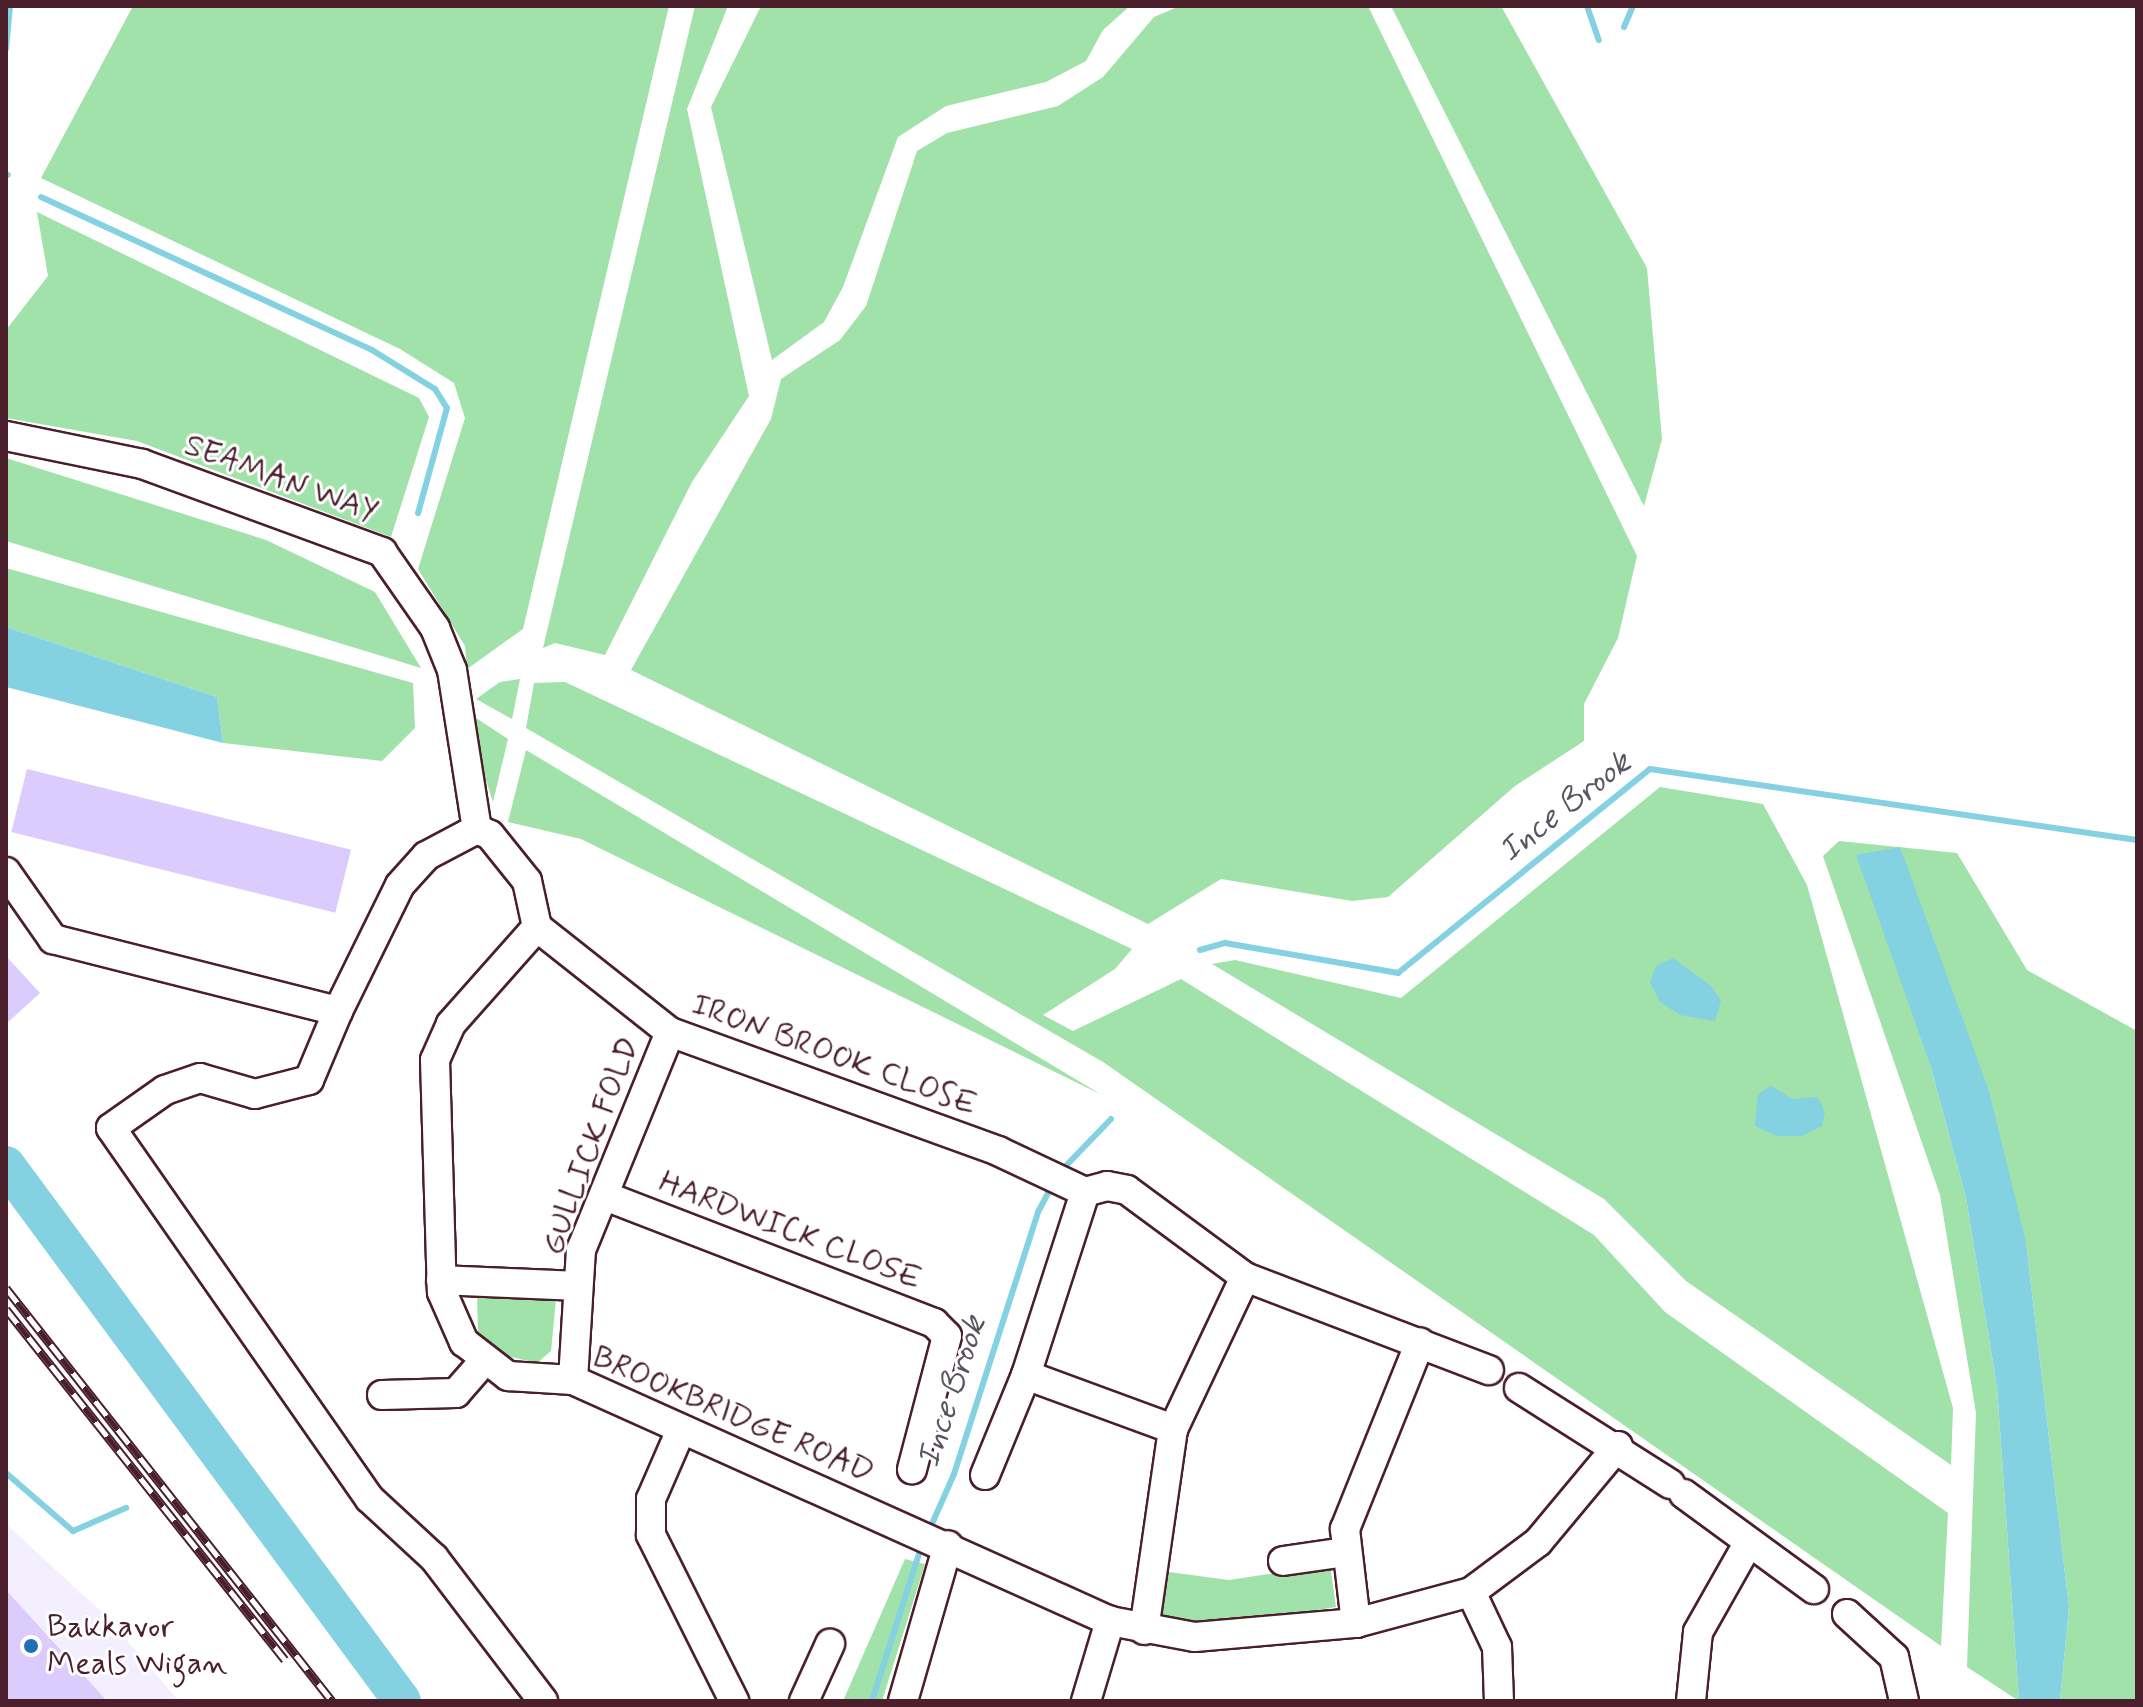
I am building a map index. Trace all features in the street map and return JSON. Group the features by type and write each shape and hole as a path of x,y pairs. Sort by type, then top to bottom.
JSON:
{"street":[{"name":"SEAMAN WAY","path":"6,436 142,464 382,552 435,628 452,670 477,829"},
{"path":"537,927 527,881 490,835 477,829 426,856 400,885 338,1011 309,1080 255,1094 200,1078 165,1090 111,1128 370,1499 434,1558 543,1701"},
{"path":"6,872 53,939 338,1011"},
{"name":"IRON BROOK CLOSE","path":"537,927 670,1032 998,1151 1082,1190"},
{"name":"BROOKBRIDGE ROAD","path":"537,927 451,1024 435,1060 441,1280 450,1321 484,1361 508,1376 573,1380 901,1524 1110,1621 1144,1630 1246,1636 1356,1623 1471,1592 1538,1542 1618,1446"},
{"name":"GULLICK FOLD","path":"573,1380 581,1250 670,1032"},
{"path":"985,1475 1026,1375 1082,1190 1107,1186 1127,1190 1245,1277 1489,1370"},
{"name":"HARDWICK CLOSE","path":"605,1196 934,1323 947,1336 912,1469"},
{"path":"1144,1630 1173,1429 1245,1277"},
{"path":"441,1280 577,1286"},
{"path":"1356,1623 1345,1529 1357,1487 1420,1342"},
{"path":"382,1395 456,1393 484,1361"},
{"path":"1026,1375 1173,1429"},
{"path":"1519,1388 1618,1446 1814,1589"},
{"path":"681,1430 651,1499 651,1535 734,1701"},
{"path":"1691,1701 1698,1632 1749,1542"},
{"path":"903,1701 943,1543"},
{"path":"1283,1561 1346,1552"},
{"path":"1471,1592 1497,1647 1499,1701"},
{"path":"1847,1614 1894,1657 1904,1701"},
{"path":"1086,1701 1110,1621"},
{"path":"804,1701 830,1644"}],"shaded area":[{"path":"6,1524 106,1616 179,1701 6,1701"}],"green space":[{"path":"133,6 669,6 523,629 467,669 465,646 418,569 465,418 454,383 400,349 41,178"},
{"path":"695,6 728,6 687,109 749,396 692,482 605,655 555,643 543,648"},
{"path":"761,6 1130,6 1103,30 1086,61 1046,82 946,106 898,137 843,287 824,322 772,360 711,107"},
{"path":"1180,6 1368,6 1637,556 1618,638 1584,704 1584,741 1515,786 1388,897 1352,901 1221,879 1148,924 631,670 771,419 781,379 840,340 866,306 917,151 947,133 1058,106 1103,77 1154,17"},
{"path":"1391,6 1501,6 1647,268 1662,439 1644,506"},
{"path":"37,212 419,398 429,417 391,537 137,441 6,418 6,330 48,276"},
{"path":"6,458 266,540 375,592 421,668 6,541"},
{"path":"6,568 413,683 415,728 382,761 223,743 217,697 6,627"},
{"path":"520,679 512,719 476,699 500,682"},
{"path":"565,682 1132,949 1115,969 1043,1015 1073,1031 1181,979 1594,1235 1665,1312 1948,1513 1941,1646 1103,1062 526,728 534,683"},
{"path":"470,714 508,739 493,802 476,749"},
{"path":"526,750 1102,1095 581,839 508,822"},
{"path":"1660,787 1763,804 1807,885 1953,1408 1951,1465 1686,1281 1604,1199 1212,964 1235,960 1401,998"},
{"path":"1839,841 1957,853 2027,970 2137,1031 2137,1701 2060,1701 2069,1607 2026,1242 1930,1064 1966,1198 1997,1387 2019,1701 1967,1667 1976,1413 1940,1195 1823,856"},
{"path":"477,1294 556,1299 551,1351 537,1363 494,1353 478,1334"},
{"path":"905,1559 925,1564 882,1701 843,1701"},
{"path":"1330,1565 1336,1607 1246,1621 1161,1620 1169,1572 1229,1580"}],"water":[{"path":"6,627 217,697 223,743 6,687"},
{"path":"1900,847 1989,1091 2026,1242 2069,1607 2060,1701 2019,1701 1997,1387 1966,1198 1930,1064 1856,855"},
{"path":"1673,958 1711,986 1721,1001 1715,1021 1680,1015 1660,1002 1650,982 1656,966"},
{"path":"1771,1086 1793,1099 1818,1097 1825,1113 1822,1126 1802,1136 1777,1136 1755,1126 1758,1094"}],"building":[{"path":"27,769 351,850 335,913 11,832"},
{"path":"6,956 40,993 6,1024"},
{"name":"Bakkavor Meals Wigan","path":"6,1590 107,1701 6,1701"}],"waterway":[{"path":"6,49 10,6"},
{"path":"1587,6 1599,40"},
{"path":"1624,27 1633,6"},
{"path":"41,197 372,350 435,389 447,408 418,513"},
{"name":"Ince Brook","path":"1200,950 1225,943 1398,973 1650,769 2137,840"},
{"name":"Ince Brook","path":"1059,1173 1111,1119"},
{"path":"6,1165 402,1701"},
{"name":"Ince Brook","path":"928,1533 954,1474 1038,1212 1052,1186"},
{"name":"Ince Brook","path":"6,1473 73,1531 126,1508"},
{"name":"Ince Brook","path":"872,1701 921,1547"}],"railway":[{"path":"6,1288 332,1701"},
{"path":"6,1309 285,1660"}],"place":[{"name":"Bakkavor Meals Wigan","path":"31,1646"}]}
